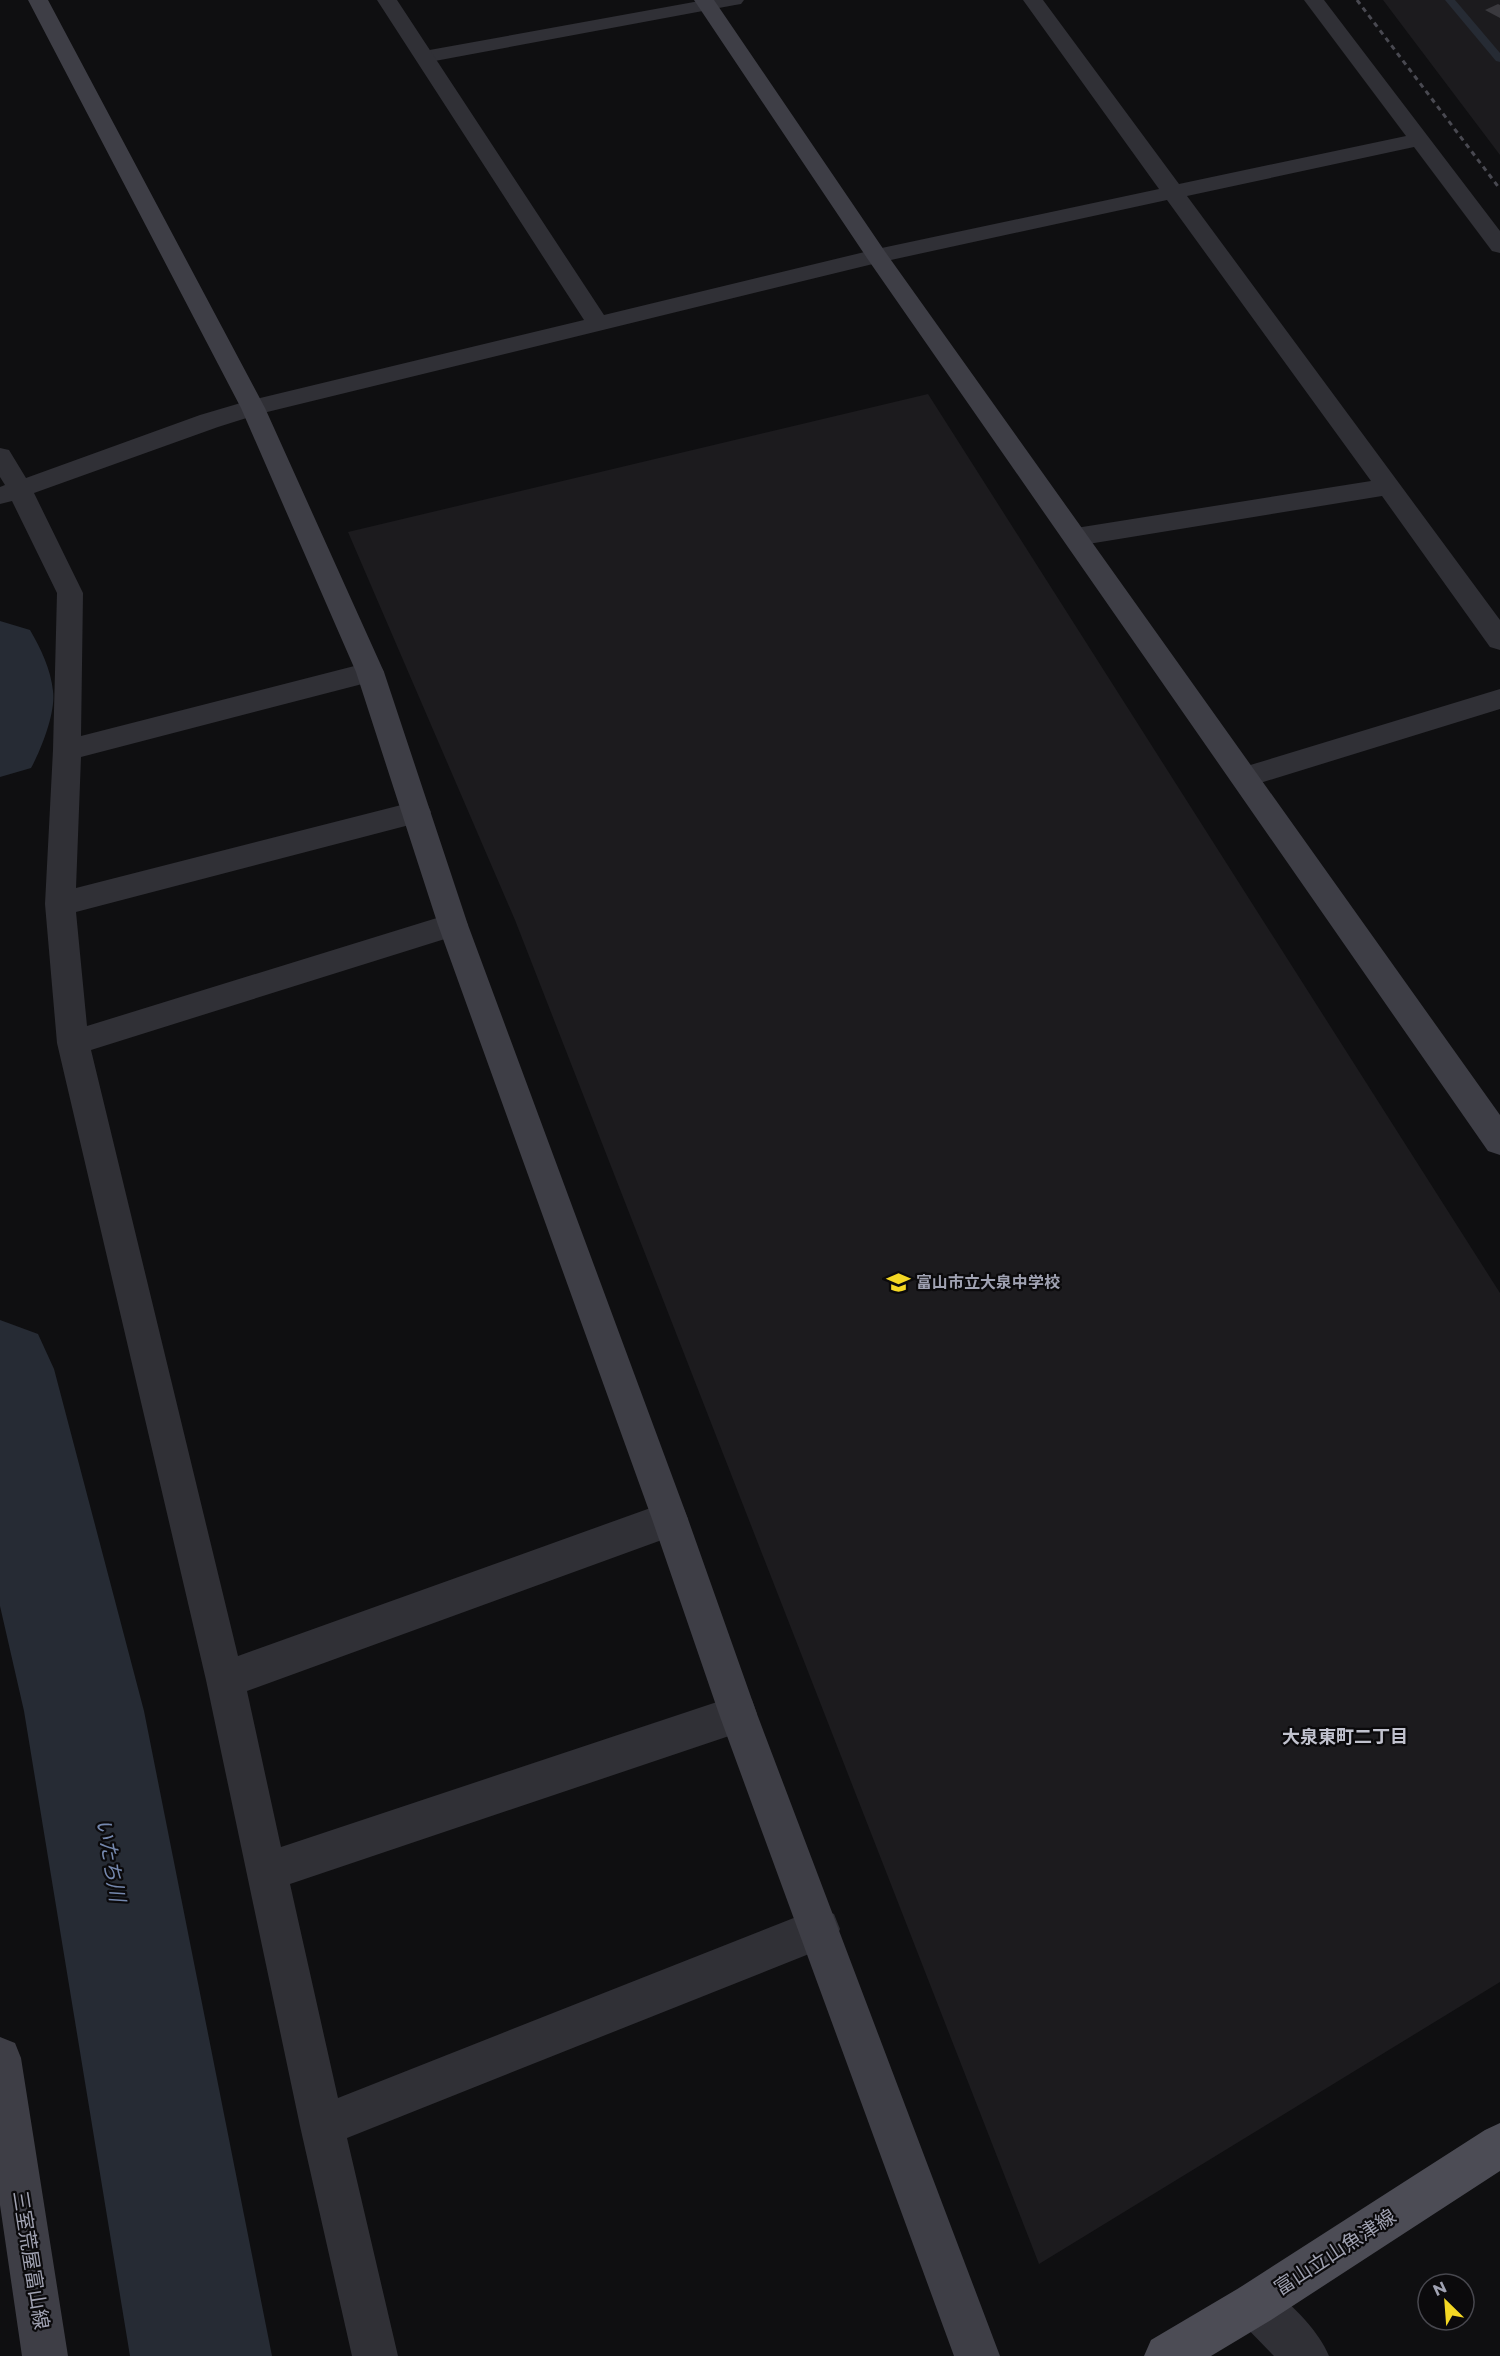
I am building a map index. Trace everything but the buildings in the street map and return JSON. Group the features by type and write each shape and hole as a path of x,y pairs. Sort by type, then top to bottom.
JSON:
{"main road":[{"name":"富山立山魚津線","path":"1167,2356 1255,2304 1500,2145"}],"street":[{"path":"38,0 253,408 370,672 453,925 670,1519 738,1714 976,2356"},
{"path":"387,0 598,324"},
{"path":"1033,0 1500,640"},
{"path":"1314,0 1500,246"},
{"path":"706,2 877,256 1500,1141"},
{"path":"9,492 253,408 877,256 1420,139"},
{"path":"0,456 9,492 70,593 67,750 60,904 73,1043 225,1680 322,2126 375,2356"},
{"path":"1076,537 1388,487"},
{"path":"67,750 370,672"},
{"path":"1244,777 1500,699"},
{"path":"60,904 417,812"},
{"path":"73,1043 453,925"},
{"path":"225,1680 670,1519"},
{"path":"266,1872 738,1714"},
{"path":"322,2126 819,1929"},
{"name":"三室荒屋富山線","path":"0,2058 45,2356"},
{"path":"1255,2304 1306,2356"}],"lane":[{"path":"424,57 706,2 735,0"}],"shaded area":[{"path":"1383,0 1500,0 1500,155"},
{"path":"928,394 1500,1293 1500,1982 1039,2264 515,920 348,532"}],"waterway":[{"path":"1450,0 1500,59"},
{"name":"いたち川","path":"0,651 11,693 0,745"},
{"name":"いたち川","path":"0,1369 84,1711 201,2356"}],"railway":[{"path":"1357,0 1500,189"}],"place":[{"name":"富山市立大泉中学校","path":"898,1282"}],"district":[{"name":"大泉東町二丁目","path":"1345,1737"}]}
